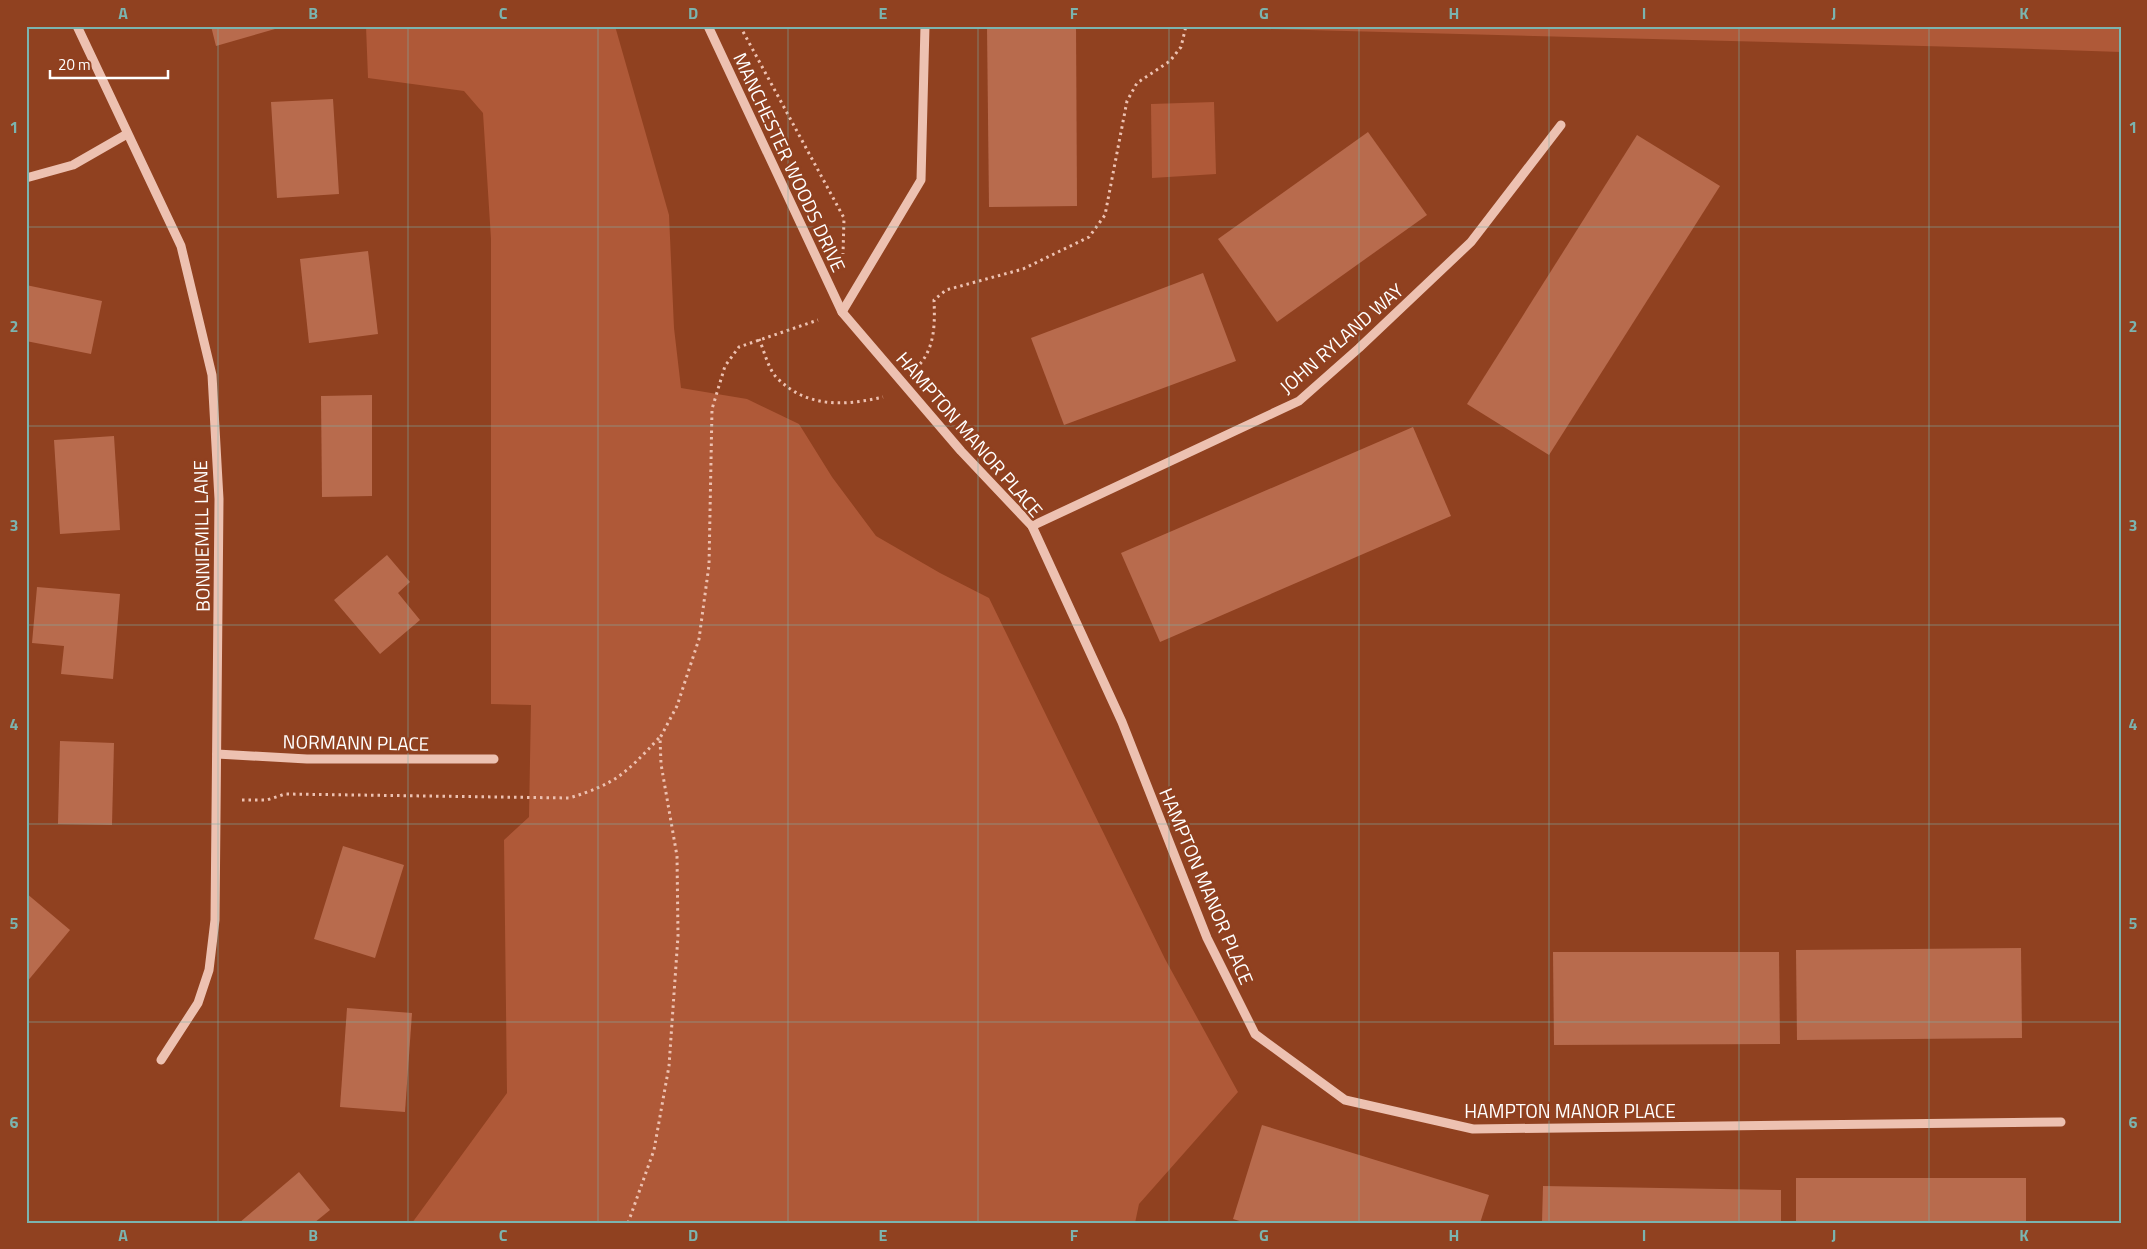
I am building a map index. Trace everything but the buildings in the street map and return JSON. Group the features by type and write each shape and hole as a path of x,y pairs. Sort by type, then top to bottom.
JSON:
{"street":[{"name":"BONNIEMILL LANE","path":"77,26 181,246 212,374 219,499 215,920 209,970 198,1003 161,1060"},
{"name":"MANCHESTER WOODS DRIVE","path":"708,26 842,312"},
{"path":"842,312 921,180 925,26"},
{"name":"JOHN RYLAND WAY","path":"1032,526 1299,401 1359,348 1471,242 1561,125"},
{"path":"26,178 73,165 127,134"},
{"name":"HAMPTON MANOR PLACE","path":"842,312 961,451 1032,526 1122,722 1208,938 1255,1034 1345,1100 1473,1129 2061,1122"},
{"name":"NORMANN PLACE","path":"217,754 307,758 494,759"}],"path":[{"path":"740,26 844,218 844,256"},
{"path":"759,339 776,377 805,398 835,404 871,400 893,395 928,355 936,324 934,300 946,290 1023,269 1089,238 1104,215 1127,101 1137,83 1170,61 1176,54 1181,47 1186,26"},
{"path":"217,800 268,800 284,794 569,798 599,789 625,774 660,738 677,706 699,639 709,565 712,409 725,366 739,347 842,312"},
{"path":"628,1223 654,1150 667,1076 678,936 677,856 661,764 660,738"}],"shaded area":[{"path":"366,26 615,26 669,215 674,328 681,388 747,399 799,424 832,477 876,536 940,573 989,598 1165,959 1238,1092 1139,1204 1135,1223 412,1223 507,1093 504,840 529,817 531,705 491,704 491,239 483,113 464,91 368,78"},
{"path":"1150,26 2121,26 2121,52 2000,48"},
{"path":"1214,102 1216,174 1152,178 1151,104"}]}
